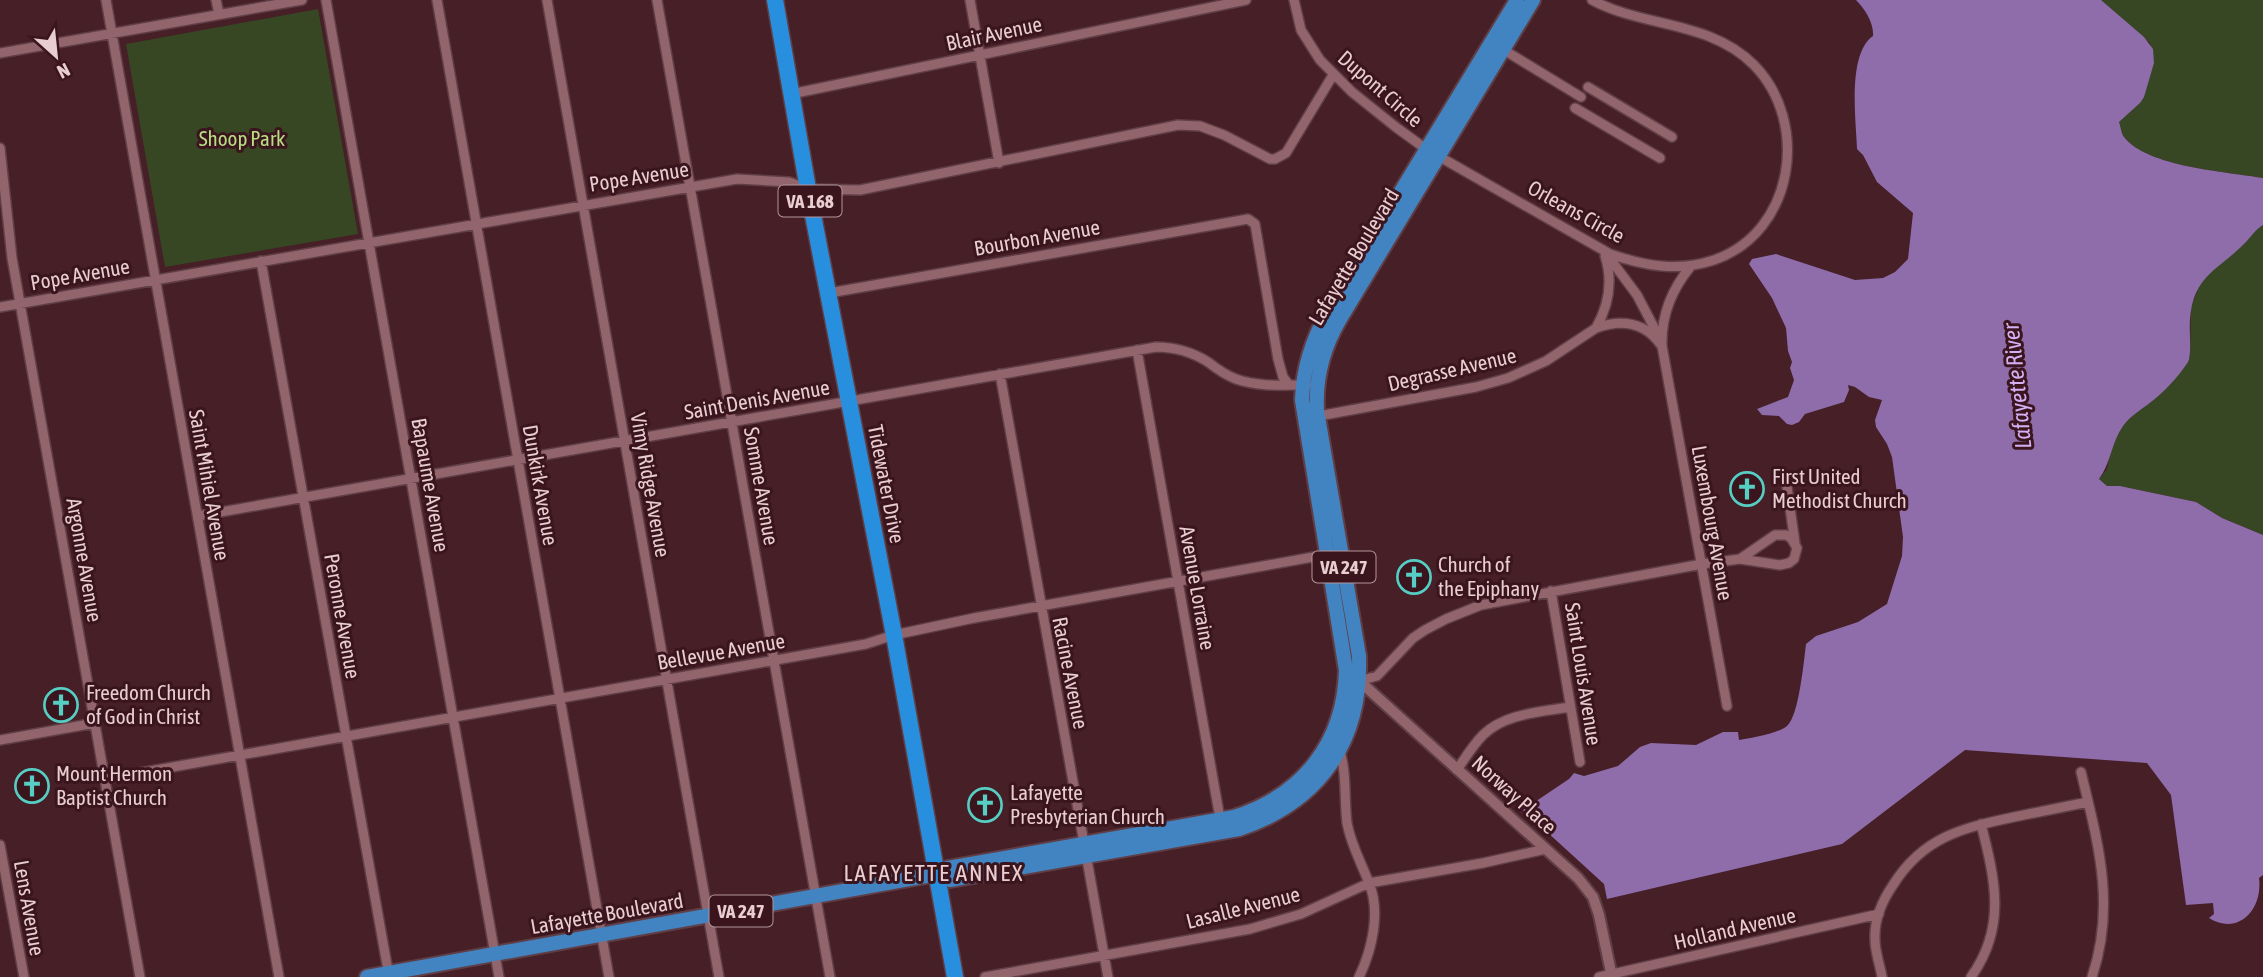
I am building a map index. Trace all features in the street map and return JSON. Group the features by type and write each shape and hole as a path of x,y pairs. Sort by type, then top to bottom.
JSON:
{"highway":[{"name":"Tidewater Drive","path":"775,0 955,977"}],"main road":[{"name":"Lafayette Boulevard","path":"1497,46 1517,0"},
{"name":"Lafayette Boulevard","path":"1335,745 1346,669 1334,553 1303,385 1324,352 1329,337 1432,153 1497,46 1533,0"},
{"name":"Lafayette Boulevard","path":"367,977 937,874 950,880 1084,850 1221,826 1260,822 1287,807 1319,780 1335,745 1352,720 1359,681 1359,656 1334,553"}],"street":[{"name":"Saint Mihiel Avenue","path":"106,0 279,977"},
{"path":"216,0 219,14"},
{"path":"0,53 302,0"},
{"name":"Bapaume Avenue","path":"326,0 499,977"},
{"name":"Dunkirk Avenue","path":"437,0 609,977"},
{"name":"Vimy Ridge Avenue","path":"547,0 719,977"},
{"name":"Somme Avenue","path":"657,0 830,977"},
{"path":"970,0 999,163"},
{"name":"Blair Avenue","path":"791,94 1246,0"},
{"name":"Dupont Circle","path":"1294,0 1299,23 1308,43 1333,75 1432,153"},
{"name":"Orleans Circle","path":"1432,153 1604,250 1651,266 1691,266 1714,260 1741,246 1761,227 1777,201 1786,177 1789,152 1785,119 1772,89 1754,65 1721,41 1679,25 1619,11 1592,0"},
{"path":"1497,46 1581,97"},
{"name":"Pope Avenue","path":"0,307 737,179 789,182 808,189 860,190 1190,124 1224,135 1265,157 1275,159 1286,153 1333,75"},
{"path":"1588,87 1672,137"},
{"path":"1575,108 1660,158"},
{"name":"Argonne Avenue","path":"0,148 12,258 140,977"},
{"name":"Bourbon Avenue","path":"829,293 1248,219 1255,224 1283,377 1303,385"},
{"path":"1596,328 1609,293 1608,264 1604,250"},
{"name":"Luxembourg Avenue","path":"1604,250 1637,295 1662,346"},
{"name":"Peronne Avenue","path":"261,261 389,975"},
{"name":"Luxembourg Avenue","path":"1691,266 1674,289 1668,303 1662,346 1727,706"},
{"name":"Degrasse Avenue","path":"1311,417 1476,387 1508,378 1546,361 1596,328 1617,322 1638,325 1656,337 1662,346"},
{"name":"Saint Denis Avenue","path":"198,516 1156,347 1180,349 1235,379 1270,385 1303,385"},
{"name":"Avenue Lorraine","path":"1137,350 1221,826"},
{"name":"Racine Avenue","path":"1000,374 1108,977"},
{"path":"1359,681 1377,676 1413,638 1446,619 1481,605 1702,564 1740,559 1789,564 1796,554 1787,486"},
{"path":"1740,559 1775,536 1786,535 1795,543"},
{"name":"Bellevue Avenue","path":"105,779 866,644 894,635 1040,606 1334,553"},
{"name":"Saint Louis Avenue","path":"1551,591 1580,762"},
{"name":"Norway Place","path":"1346,669 1578,878 1593,897 1600,915 1608,976"},
{"path":"1457,770 1483,735 1501,723 1517,717 1570,707"},
{"path":"0,740 95,723"},
{"path":"1335,745 1351,841 1369,883 1374,904 1370,950 1359,977"},
{"path":"2081,772 2099,849 2105,904 2101,944 2092,977"},
{"path":"1882,977 1875,942 1879,914 1899,875 1919,854 1951,833 1980,824 2088,802"},
{"path":"1971,977 1987,950 1995,922 1993,879 1980,824"},
{"name":"Lens Avenue","path":"0,845 24,977"},
{"name":"Lasalle Avenue","path":"985,977 1225,934 1278,921 1369,883 1546,849"},
{"name":"Holland Avenue","path":"1608,976 1879,914"}],"green space":[{"path":"2101,0 2263,0 2263,178 2169,162 2135,147 2124,137 2119,122 2140,103 2154,63 2150,43"},
{"name":"Shoop Park","path":"318,9 358,234 165,267 126,44"},
{"path":"2263,225 2263,535 2222,518 2196,502 2120,486 2107,486 2099,479 2107,469 2113,443 2123,425 2139,409 2149,404 2190,357 2191,307 2200,284 2214,268"}],"water":[{"name":"Lafayette River","path":"1856,0 2101,0 2144,37 2153,49 2154,63 2144,97 2119,122 2124,137 2135,147 2169,162 2263,178 2263,225 2201,284 2192,305 2188,362 2166,389 2123,426 2099,479 2107,486 2120,486 2196,502 2222,518 2263,535 2263,875 2259,878 2259,890 2253,909 2239,922 2220,923 2209,918 2214,914 2213,903 2186,905 2171,795 2147,763 1965,750 1842,844 1607,899 1604,884 1523,810 1574,773 1584,776 1618,766 1640,747 1651,743 1696,745 1723,732 1738,732 1739,740 1783,729 1795,711 1806,644 1816,636 1858,622 1887,604 1902,556 1903,537 1892,457 1876,427 1875,420 1882,400 1869,397 1848,385 1849,390 1844,402 1805,414 1799,422 1792,425 1779,416 1762,415 1757,409 1788,397 1794,380 1790,368 1792,362 1786,328 1772,298 1749,264 1752,259 1776,254 1855,280 1883,278 1895,272 1908,259 1913,213 1877,182 1857,149 1856,72 1859,57 1873,36 1868,16"}],"place":[{"name":"First United Methodist Church","path":"1747,489"},
{"name":"Church of the Epiphany","path":"1414,577"},
{"name":"Freedom Church of God in Christ","path":"61,705"},
{"name":"Mount Hermon Baptist Church","path":"32,786"},
{"name":"Lafayette Presbyterian Church","path":"985,805"}],"district":[{"name":"LAFAYETTE ANNEX","path":"934,873"}]}
